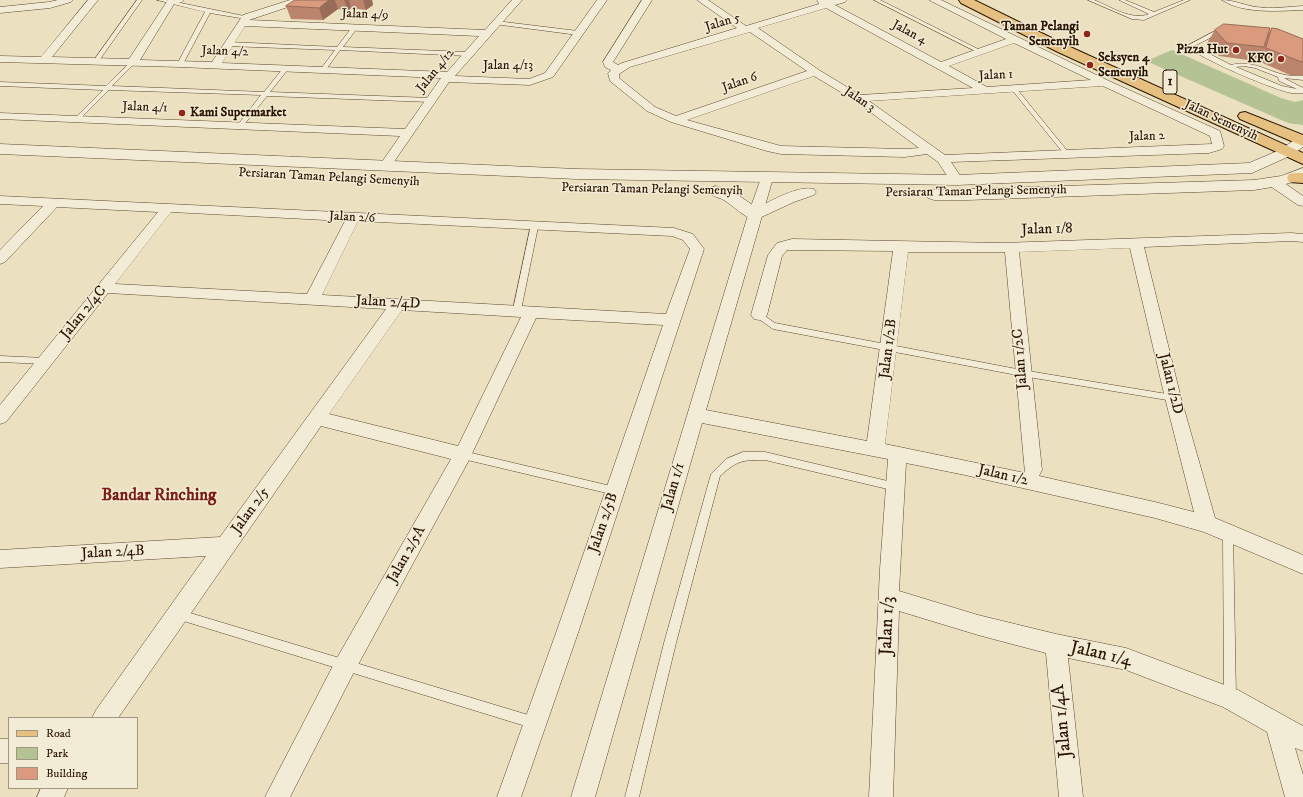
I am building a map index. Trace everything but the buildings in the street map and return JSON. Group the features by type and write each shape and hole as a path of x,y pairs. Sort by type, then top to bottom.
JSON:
{"main road":[{"name":"Jalan Semenyih","path":"965,0 984,4 1053,30"},
{"name":"Jalan Semenyih","path":"984,4 1063,49 1303,158"},
{"name":"Jalan Semenyih","path":"1236,112 1303,137"},
{"path":"1247,133 1261,148 1265,162"}],"street":[{"path":"0,10 50,5 68,0"},
{"path":"44,60 93,0"},
{"path":"215,65 244,20 300,0"},
{"name":"Jalan 4/12","path":"385,166 448,77 517,0"},
{"name":"Jalan 4/13","path":"448,77 530,82 540,80 549,75 602,0"},
{"path":"647,0 608,62 615,71 614,78 651,109 675,120 775,149 905,153 930,150"},
{"name":"Jalan 3","path":"702,0 858,98 942,159 957,180"},
{"name":"Jalan 5","path":"615,71 626,65 749,29 823,2 842,0"},
{"path":"934,0 1105,83"},
{"path":"133,62 175,1"},
{"name":"Jalan 4","path":"823,2 985,90"},
{"path":"964,14 984,4"},
{"path":"0,21 12,10"},
{"name":"Jalan 4/9","path":"244,20 488,33"},
{"path":"940,66 1015,39"},
{"name":"Jalan 4/2","path":"0,59 215,65 448,77"},
{"name":"Jalan 6","path":"675,120 815,72"},
{"name":"Jalan 1","path":"858,98 1136,82"},
{"name":"Jalan 2","path":"942,159 1209,149 1218,146 1216,134 1105,83"},
{"name":"Jalan 4/1","path":"0,116 408,132"},
{"name":"Persiaran Taman Pelangi Semenyih","path":"385,166 577,174 765,185 957,180 1252,168 1287,152 1303,137"},
{"name":"Persiaran Taman Pelangi Semenyih","path":"0,149 342,171 410,182 543,187"},
{"path":"342,171 364,161 395,152 421,168"},
{"name":"Persiaran Taman Pelangi Semenyih","path":"0,164 342,171"},
{"path":"342,171 371,173 385,166 387,170 394,175 410,182"},
{"name":"Persiaran Taman Pelangi Semenyih","path":"566,188 716,191 765,185 808,192 992,194 1276,183 1300,176"},
{"path":"929,194 954,185 957,180 980,192 992,194"},
{"path":"1276,183 1303,202"},
{"name":"Jalan 1/1","path":"583,797 765,185"},
{"path":"716,191 731,197 755,215 788,199 808,192"},
{"name":"Jalan 2/6","path":"0,200 353,218 674,232 688,237 697,249"},
{"path":"0,259 53,203"},
{"name":"Jalan 2/4C","path":"0,416 167,209"},
{"path":"312,299 353,218"},
{"name":"Jalan 1/8","path":"759,315 775,255 782,246 792,244 901,248 1012,248 1291,237 1303,238"},
{"name":"Jalan 1/2D","path":"1136,243 1173,398 1207,524"},
{"name":"Jalan 1/2B","path":"875,450 901,248"},
{"name":"Jalan 1/2C","path":"1012,248 1022,373 1032,470"},
{"name":"Jalan 2/5B","path":"509,797 697,249"},
{"name":"Jalan 2/4D","path":"104,288 672,320"},
{"name":"Jalan 2/5","path":"105,717 398,304"},
{"name":"Jalan 2/5A","path":"277,797 345,666 463,455 524,311"},
{"name":"Jalan 1/2","path":"696,414 965,467 1148,508 1207,524 1303,565"},
{"path":"317,418 463,455"},
{"name":"Jalan 1/3","path":"881,797 897,454"},
{"name":"Jalan 2/4B","path":"0,559 226,546"},
{"name":"Jalan 1/4","path":"890,598 978,625 1056,645 1126,659 1230,698 1303,739"},
{"name":"Jalan 1/4A","path":"1056,645 1071,797"},
{"path":"1277,724 1297,797"},
{"path":"49,797 55,789"}],"lane":[{"path":"96,61 140,0"},
{"path":"159,0 175,1 244,20"},
{"path":"876,0 979,52"},
{"path":"1090,0 1134,18 1144,18 1188,0"},
{"path":"1121,0 1154,14"},
{"path":"1224,0 1232,1 1259,10 1303,8"},
{"path":"180,64 208,11"},
{"path":"496,23 578,33"},
{"path":"323,70 355,27"},
{"path":"1230,35 1215,33 1190,46 1193,49 1214,59 1288,91 1303,90"},
{"path":"1203,40 1214,59"},
{"path":"228,44 468,54"},
{"path":"77,120 133,62"},
{"path":"1232,67 1239,64 1248,64 1281,76 1303,78"},
{"path":"240,126 286,68"},
{"path":"1281,76 1281,80 1303,90"},
{"path":"0,84 431,100"},
{"path":"1014,88 1067,154"},
{"path":"524,311 534,226"},
{"path":"759,315 773,326 1022,373 1173,398"},
{"path":"0,359 45,361"},
{"path":"463,455 615,491"},
{"path":"632,797 670,643 716,474 729,462 743,456 765,456 896,487"},
{"path":"1228,533 1230,698"},
{"path":"177,614 535,724"}],"green space":[{"path":"1172,50 1281,98 1295,102 1303,100 1303,125 1288,123 1146,61"}],"place":[{"name":"Taman Pelangi Semenyih","path":"1087,34"},
{"name":"Pizza Hut","path":"1236,50"},
{"name":"KFC","path":"1281,59"},
{"name":"Seksyen 4 Semenyih","path":"1090,65"},
{"name":"Kami Supermarket","path":"182,113"}],"district":[{"name":"Bandar Rinching","path":"159,496"}]}
